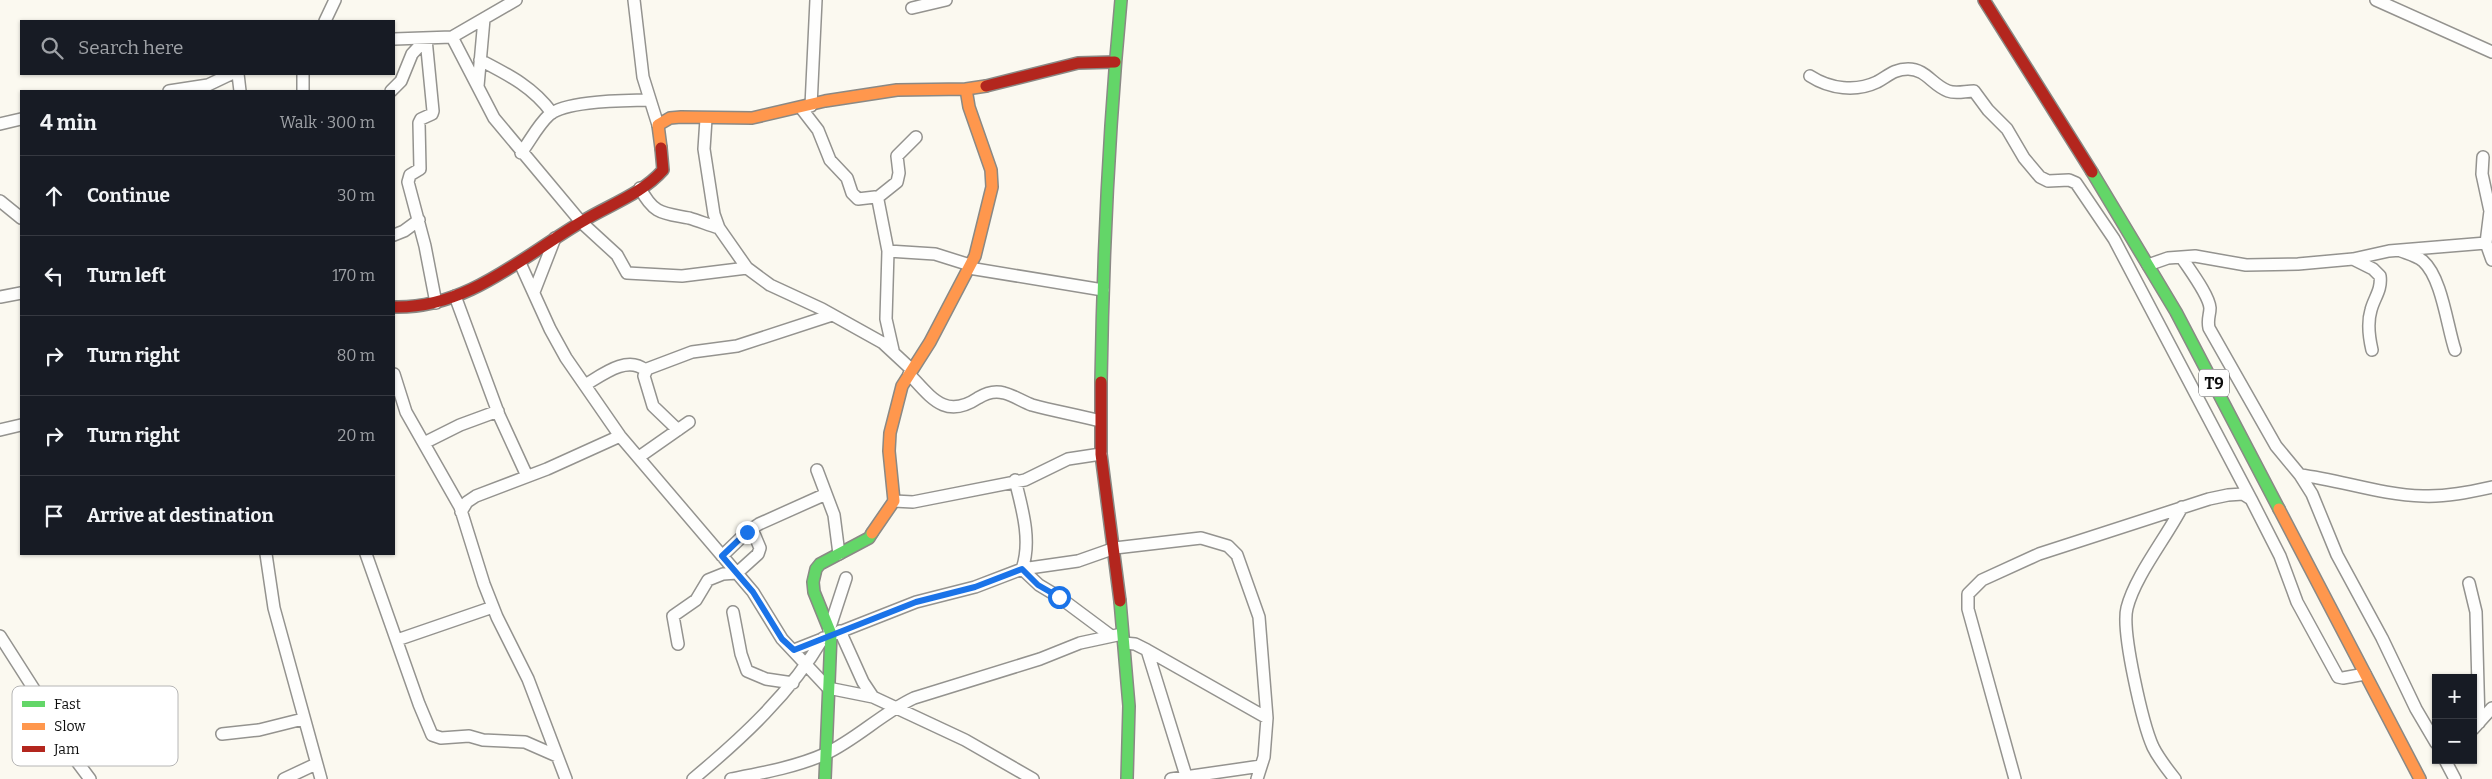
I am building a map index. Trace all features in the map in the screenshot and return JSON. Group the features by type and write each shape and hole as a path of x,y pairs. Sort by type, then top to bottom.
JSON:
{"main road":[{"path":"1121,0 1115,62 1102,290 1100,421 1101,454 1115,548 1129,706 1127,779"},
{"name":"T9","path":"1984,0 2148,265 2200,357 2420,779"},
{"path":"395,307 410,308 436,303 455,296 520,263 555,238 640,188 663,170 664,156 657,141 658,125 670,118 752,118 842,98 897,90 966,89 999,84 1078,63 1115,62"},
{"path":"825,779 831,633 816,598 813,582 816,569 820,564 869,538 894,501 889,451 890,433 902,386 930,342 979,245 992,182 988,159 969,107 966,89"}],"street":[{"path":"325,20 335,0"},
{"path":"395,39 452,38 516,0"},
{"path":"634,0 638,44 649,100 658,125"},
{"path":"816,0 806,107 830,160 847,178 854,196 858,199 877,198 897,182 897,156 916,137"},
{"path":"912,8 946,0"},
{"path":"2376,0 2492,52"},
{"path":"478,86 484,19"},
{"path":"452,38 494,118 521,153 581,222 615,252 629,274 682,276 747,268"},
{"path":"392,90 401,81 412,54 426,39"},
{"path":"426,39 433,110 432,114 421,119 418,123 420,169 410,175 408,182 419,220 436,303"},
{"path":"480,60 524,84 534,92 552,114"},
{"path":"1810,76 1834,87 1861,87 1878,81 1896,70 1915,69 1946,90 1955,93 1974,91 1988,110 2007,129 2024,158 2040,177 2048,181 2069,180 2076,183 2114,239 2251,499 2280,556 2297,602 2338,677 2343,678 2365,674"},
{"path":"176,90 208,85 229,75"},
{"path":"238,75 240,90"},
{"path":"303,75 303,90"},
{"path":"521,153 552,114 559,110 601,102 649,100"},
{"path":"0,124 20,119"},
{"path":"706,119 704,149 714,214 719,228 747,268 770,285 832,316 893,350 933,400 947,407 965,405 985,394 994,392 1004,393 1032,404 1100,421"},
{"path":"2482,157 2482,174 2490,210 2486,243 2492,260"},
{"path":"640,188 647,202 661,213 692,219 719,228"},
{"path":"877,198 888,251 886,319 893,350"},
{"path":"0,201 20,217"},
{"path":"395,235 404,231 419,220"},
{"path":"534,292 555,238"},
{"path":"2148,265 2168,258 2195,256 2262,266 2353,259 2397,250 2486,243"},
{"path":"2397,250 2416,256 2424,262 2431,274 2445,311 2455,350"},
{"path":"888,251 935,254 970,266 1102,290"},
{"path":"2182,258 2207,299 2210,309 2207,320 2222,350 2276,446 2300,475 2321,513 2337,555 2382,638 2416,709 2432,736"},
{"path":"2353,259 2373,269 2380,276 2380,288 2371,310 2369,326 2372,350"},
{"path":"520,263 550,329 620,436 703,536 737,573 758,600 782,639 828,688 873,697 897,706 994,756 1033,779"},
{"path":"0,297 20,293"},
{"path":"455,296 498,411 528,476"},
{"path":"645,370 692,352 737,346 832,316"},
{"path":"585,385 626,365 637,365 645,370"},
{"path":"645,370 644,376 653,406 678,430"},
{"path":"395,377 406,412 452,490 493,607 528,679 566,779"},
{"path":"424,443 460,425 498,411"},
{"path":"639,457 689,422"},
{"path":"0,430 20,425"},
{"path":"461,512 470,499 620,436"},
{"path":"894,501 913,502 1036,476 1068,458 1101,454"},
{"path":"817,470 834,515 839,554"},
{"path":"2300,475 2327,478 2387,492 2422,496 2441,496 2492,487"},
{"path":"1015,480 1026,534 1027,556 1022,569"},
{"path":"722,556 752,529 826,494"},
{"path":"2015,779 1968,609 1968,594 1982,580 2016,562 2182,507 2228,495 2244,494 2251,499"},
{"path":"2172,777 2152,745 2136,685 2127,632 2126,610 2137,583 2168,534 2182,507"},
{"path":"678,644 673,620 676,613 696,600 708,580 723,574 737,573 759,551 758,541 752,529"},
{"path":"794,650 831,633 916,602 975,587 1022,569 1078,561 1115,548 1196,538 1228,546 1237,556 1259,617 1267,718 1261,766 1257,779"},
{"path":"266,555 274,608 321,779"},
{"path":"366,555 419,704 432,735 440,738 469,736 483,740 525,742 557,756"},
{"path":"1022,569 1038,585 1059,597 1110,635 1148,650 1267,718"},
{"path":"693,779 744,732 793,683 807,666 831,633 846,578"},
{"path":"2469,583 2476,612 2476,719"},
{"path":"397,640 493,607"},
{"path":"733,612 741,654 748,672 766,679 793,683"},
{"path":"831,633 873,697"},
{"path":"731,779 787,766 825,754 897,706 938,690 1040,659 1062,649 1110,635"},
{"path":"0,636 33,686"},
{"path":"1148,650 1187,777"},
{"path":"2477,725 2492,708"},
{"path":"222,734 259,730 303,719"},
{"path":"284,779 316,764"},
{"path":"2447,764 2455,779"},
{"path":"80,766 90,779"},
{"path":"1171,779 1261,766"}],"traffic: fast":[{"path":"1101,382 1107,191 1121,0"},
{"path":"2092,172 2176,312 2279,509"},
{"path":"825,779 831,634 814,592 813,582 816,569 820,564 869,538 872,533"},
{"path":"1120,601 1129,706 1127,779"}],"traffic: slow":[{"path":"661,148 658,125 670,118 752,118 825,101 897,90 966,89 986,86"},
{"path":"872,533 894,501 889,451 890,433 902,386 930,342 975,256 992,187 991,170 969,107 966,89"},
{"path":"2279,509 2420,779"}],"traffic: jam":[{"path":"1984,0 2092,172"},
{"path":"986,86 1078,63 1115,62"},
{"path":"395,307 421,305 446,299 470,290 493,278 583,221 645,186 663,170 661,148"},
{"path":"1101,382 1101,454 1120,601"}],"route":[{"path":"747,532 722,556 753,592 772,626 794,650 916,602 975,587 1022,569 1038,585 1059,597"}]}
